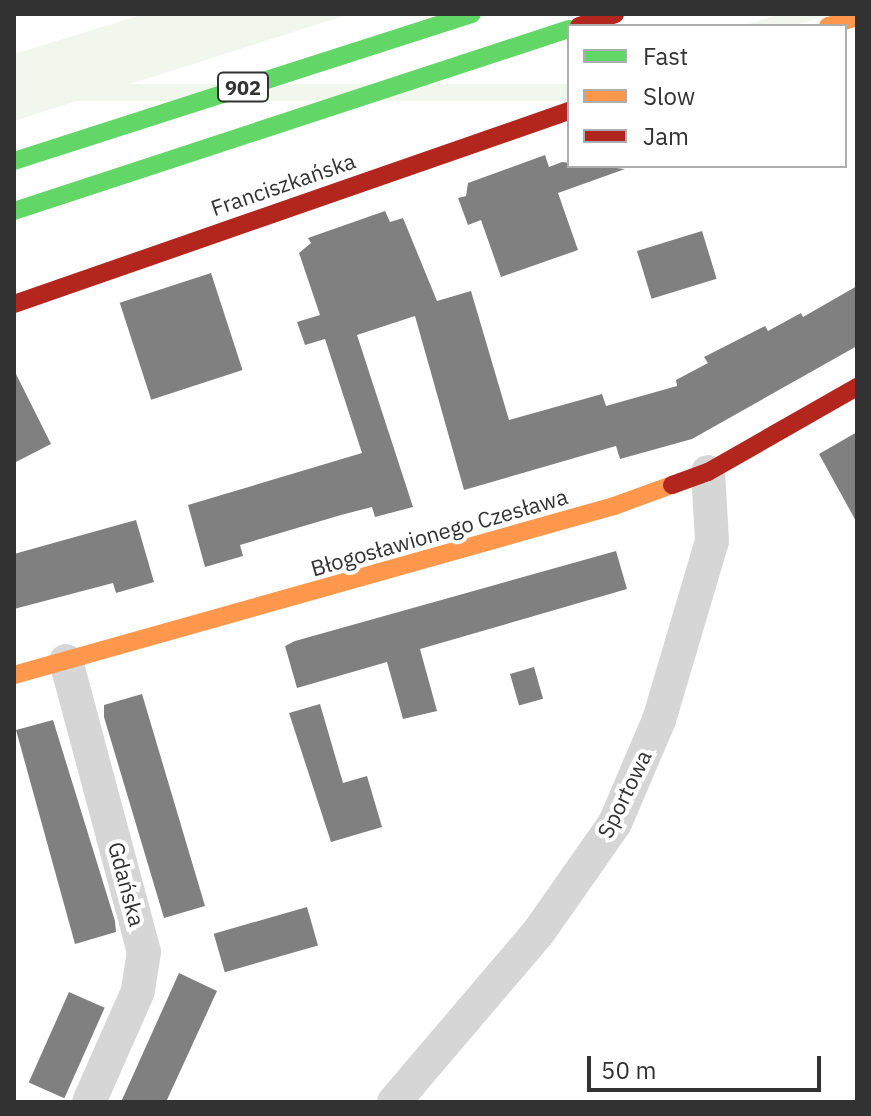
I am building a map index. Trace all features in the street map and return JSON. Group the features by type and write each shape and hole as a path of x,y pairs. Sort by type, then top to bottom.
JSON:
{"street":[{"name":"902","path":"14,161 472,14"},
{"path":"585,24 615,14"},
{"path":"834,24 857,17"},
{"name":"902","path":"14,211 567,30"},
{"name":"Franciszkańska","path":"14,304 567,112"},
{"name":"Błogosławionego Czesława","path":"14,675 572,519 708,472 857,387"},
{"name":"Sportowa","path":"394,1102 538,933 615,823 659,720 712,541 708,472"},
{"name":"Gdańska","path":"66,661 144,952 138,991 89,1102"}],"shaded area":[{"path":"144,14 350,14 14,121 14,54"},
{"path":"779,14 830,14 800,24 749,24"},
{"path":"14,84 567,84 567,101 14,101"}],"building":[{"path":"545,155 549,167 562,162 567,163 567,168 625,169 558,193 578,250 501,277 481,220 468,225 458,198 466,196 468,183"},
{"path":"385,211 390,222 403,218 437,301 471,291 509,420 602,394 606,406 677,386 676,380 708,363 704,357 765,326 768,331 801,313 803,317 857,286 857,346 692,439 620,459 616,446 464,490 415,316 357,335 413,507 375,517 372,507 341,515 240,545 243,556 205,567 188,505 362,453 325,339 305,345 297,322 320,315 299,253 311,243 308,238"},
{"path":"702,231 717,279 652,299 637,251"},
{"path":"211,273 243,370 151,400 120,303"},
{"path":"14,370 51,444 14,463"},
{"path":"857,432 857,523 819,454"},
{"path":"136,520 154,582 116,593 113,583 14,609 14,554"},
{"path":"616,551 627,589 420,649 437,711 403,719 387,662 297,688 285,646 295,641"},
{"path":"534,667 543,699 519,706 510,674"},
{"path":"142,694 205,906 164,918 104,717 104,705"},
{"path":"320,704 343,783 367,776 382,827 331,842 289,713"},
{"path":"53,720 115,921 116,932 75,944 16,730"},
{"path":"307,907 318,945 225,972 214,934"},
{"path":"179,973 217,991 166,1102 121,1102"},
{"path":"69,992 105,1008 64,1098 29,1082"}],"traffic: fast":[{"path":"14,161 472,14"},
{"path":"14,211 567,30"}],"traffic: slow":[{"path":"834,24 857,17"},
{"path":"14,675 614,506 672,485"}],"traffic: jam":[{"path":"585,24 615,14"},
{"path":"14,304 567,112"},
{"path":"672,485 708,472 857,387"}]}
